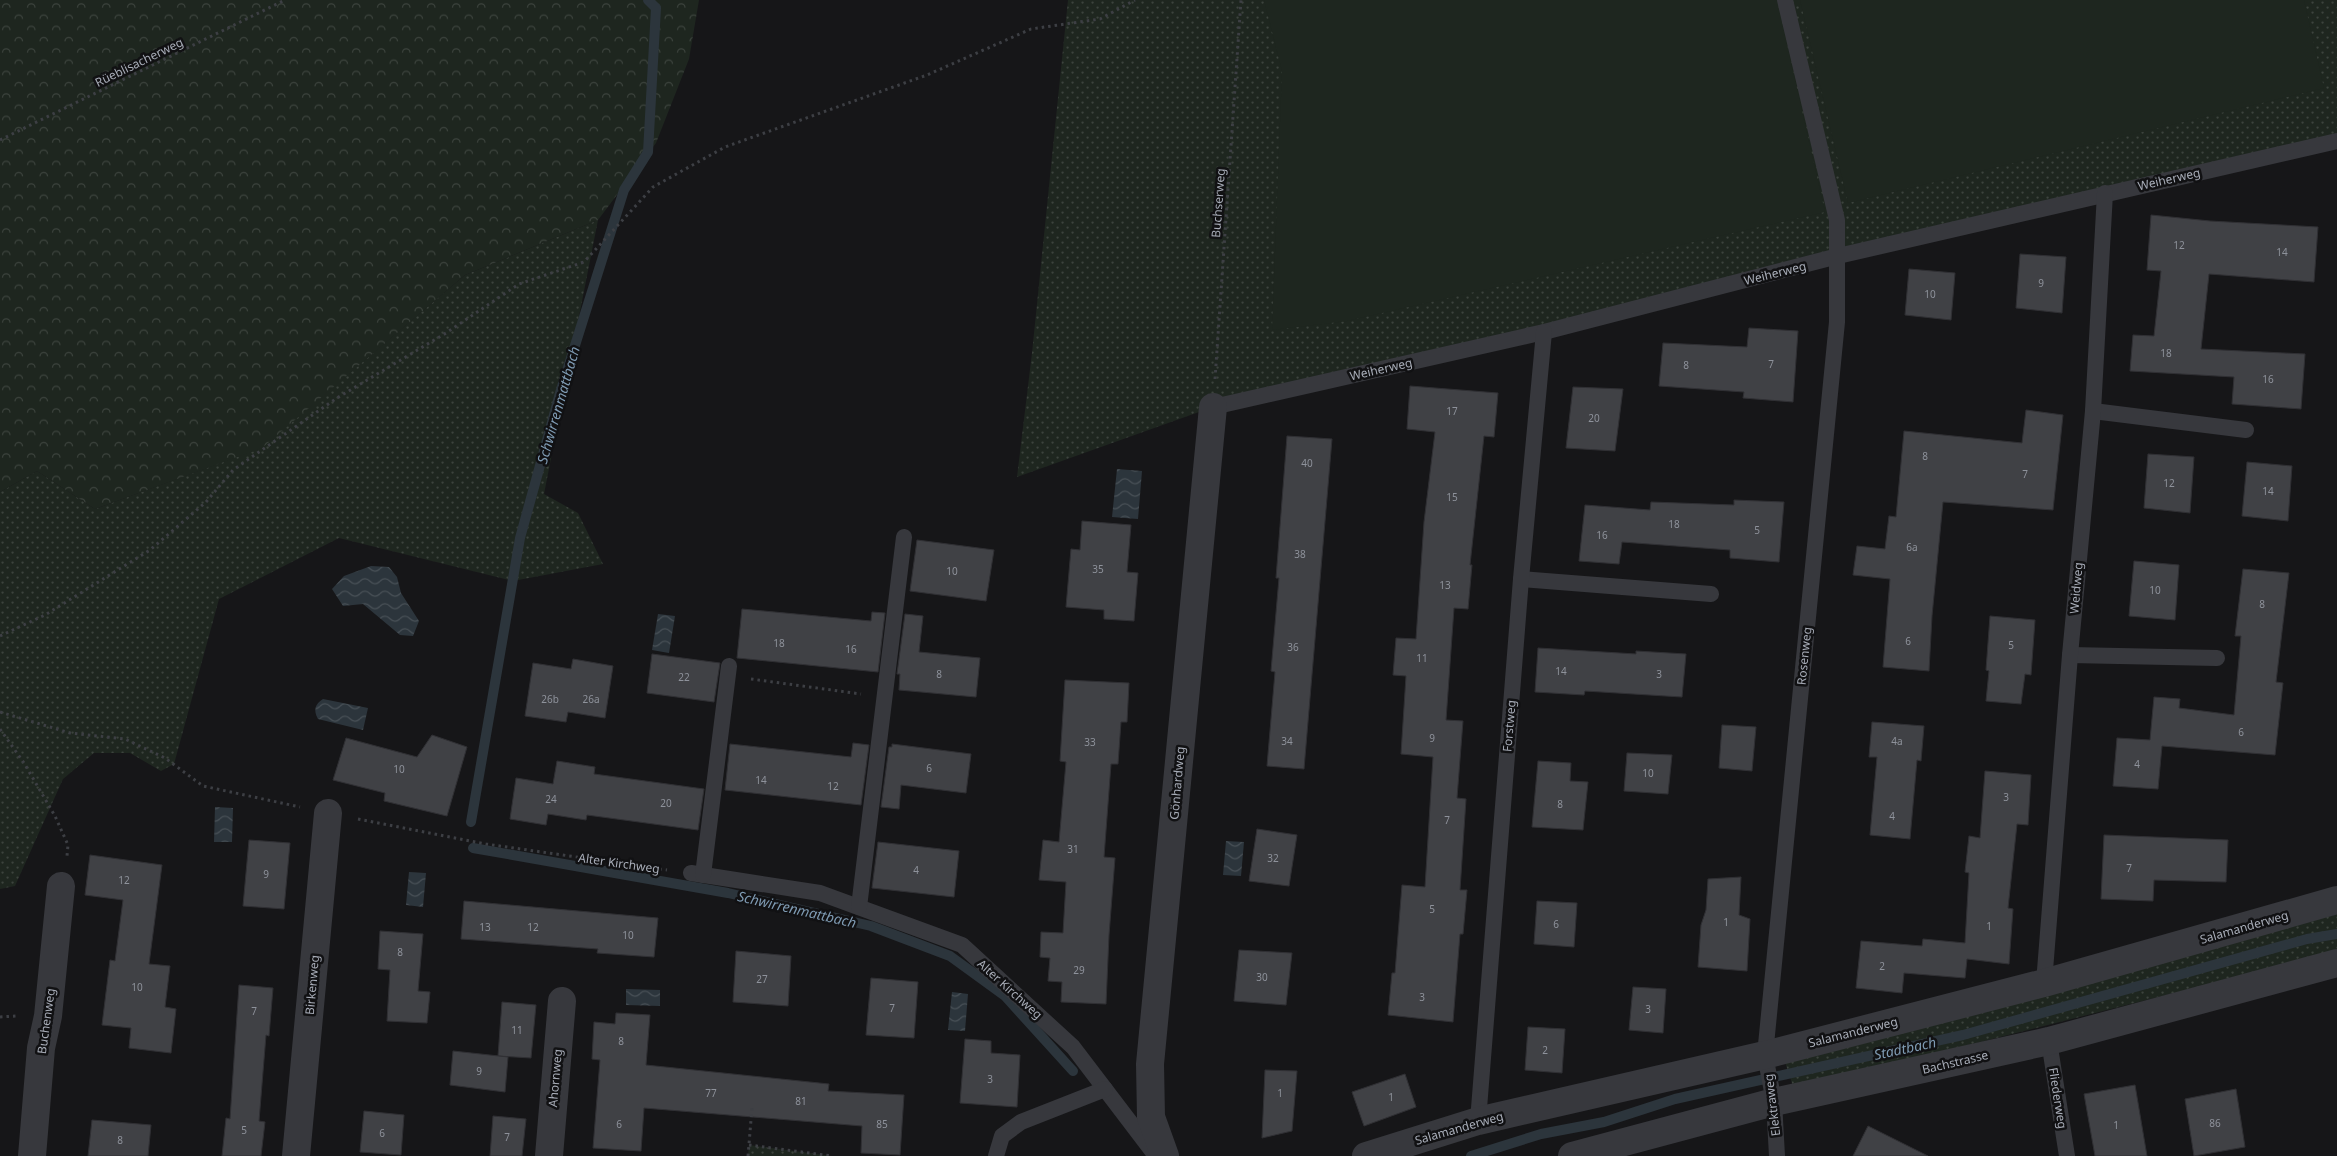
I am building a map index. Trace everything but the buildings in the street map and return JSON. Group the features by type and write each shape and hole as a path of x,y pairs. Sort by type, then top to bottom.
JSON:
{"street":[{"name":"Gönhardweg","path":"1165,1156 1151,1116 1150,1064 1213,407"},
{"name":"Birkenweg","path":"296,1156 328,813"},
{"name":"Buchenweg","path":"32,1156 41,1048 48,1016 61,886"},
{"name":"Salamanderweg","path":"1366,1156 1478,1121 1765,1056 2044,983 2337,900"},
{"name":"Bachstrasse","path":"1579,1155 1774,1102 2049,1041 2337,963"},
{"name":"Ahornweg","path":"549,1156 562,1001"}],"lane":[{"name":"Rosenweg","path":"1765,1056 1837,322 1837,220 1785,0"},
{"name":"Weiherweg","path":"1213,407 1544,332 1838,256 2337,141"},
{"name":"Weidweg","path":"2044,983 2070,655 2093,411 2105,193"},
{"name":"Forstweg","path":"1478,1121 1521,579 1544,332"},
{"path":"2093,411 2246,430"},
{"path":"859,907 904,537"},
{"path":"1521,579 1711,594"},
{"path":"2070,655 2217,658"},
{"path":"697,874 728,671"},
{"name":"Alter Kirchweg","path":"697,874 820,893 962,945 1073,1047 1156,1156"},
{"name":"Fliederweg","path":"2049,1041 2067,1156"},
{"name":"Elektraweg","path":"1765,1056 1774,1102 1778,1156"},
{"path":"996,1156 1002,1136 1021,1122 1105,1089"}],"path":[{"name":"Rüeblisacherweg","path":"0,140 286,0"},
{"path":"0,636 46,615 150,550 206,502 233,470 337,398 446,333 519,284 584,262 653,187 725,147 927,75 1031,29 1100,19 1135,0"},
{"name":"Buchserweg","path":"1213,407 1242,0"},
{"path":"728,671 885,697"},
{"name":"Alter Kirchweg","path":"0,712 70,733 125,740 165,758 202,786 486,844 697,874"},
{"path":"0,729 50,809 68,845 67,870 61,886"},
{"path":"748,1156 752,1108"},
{"path":"749,1145 832,1156"}],"green space":[{"path":"0,0 699,0 689,59 656,143 598,220 465,275 262,448 95,509 37,471 0,492"},
{"path":"1068,0 2337,0 2337,141 1213,407 1017,477 1032,353"},
{"path":"1264,0 1777,0 1825,212 1347,321 1272,330 1282,71"},
{"path":"1800,0 2304,0 2324,88 1848,203"},
{"path":"598,220 544,494 578,513 603,564 513,581 339,538 219,599 174,764 161,771 130,753 94,753 63,779 15,886 0,889 0,492 37,471 95,509 261,448 465,275"},
{"path":"2337,914 2337,952 1794,1089 1785,1062"},
{"path":"749,1145 832,1156 748,1156"}],"water":[{"path":"1117,469 1142,471 1138,519 1112,517"},
{"path":"371,566 389,567 397,577 401,593 419,621 413,636 400,635 363,604 343,606 332,589 344,576"},
{"path":"658,614 675,616 669,653 652,650"},
{"path":"323,699 368,708 363,730 318,719 316,708"},
{"path":"215,807 233,808 232,842 214,842"},
{"path":"1226,841 1244,842 1241,876 1223,875"},
{"path":"409,872 426,873 423,907 406,905"},
{"path":"626,989 660,990 660,1006 626,1005"},
{"path":"952,992 968,994 965,1031 948,1030"}],"waterway":[{"name":"Schwirrenmattbach","path":"471,822 520,538 560,393 624,190 648,152 656,8 648,0"},
{"name":"Schwirrenmattbach","path":"473,848 728,893 871,926 950,956 1005,996 1073,1071"},
{"name":"Stadtbach","path":"1471,1156 1541,1134 1604,1122 1675,1099 1963,1035 2307,939 2337,934"}]}
